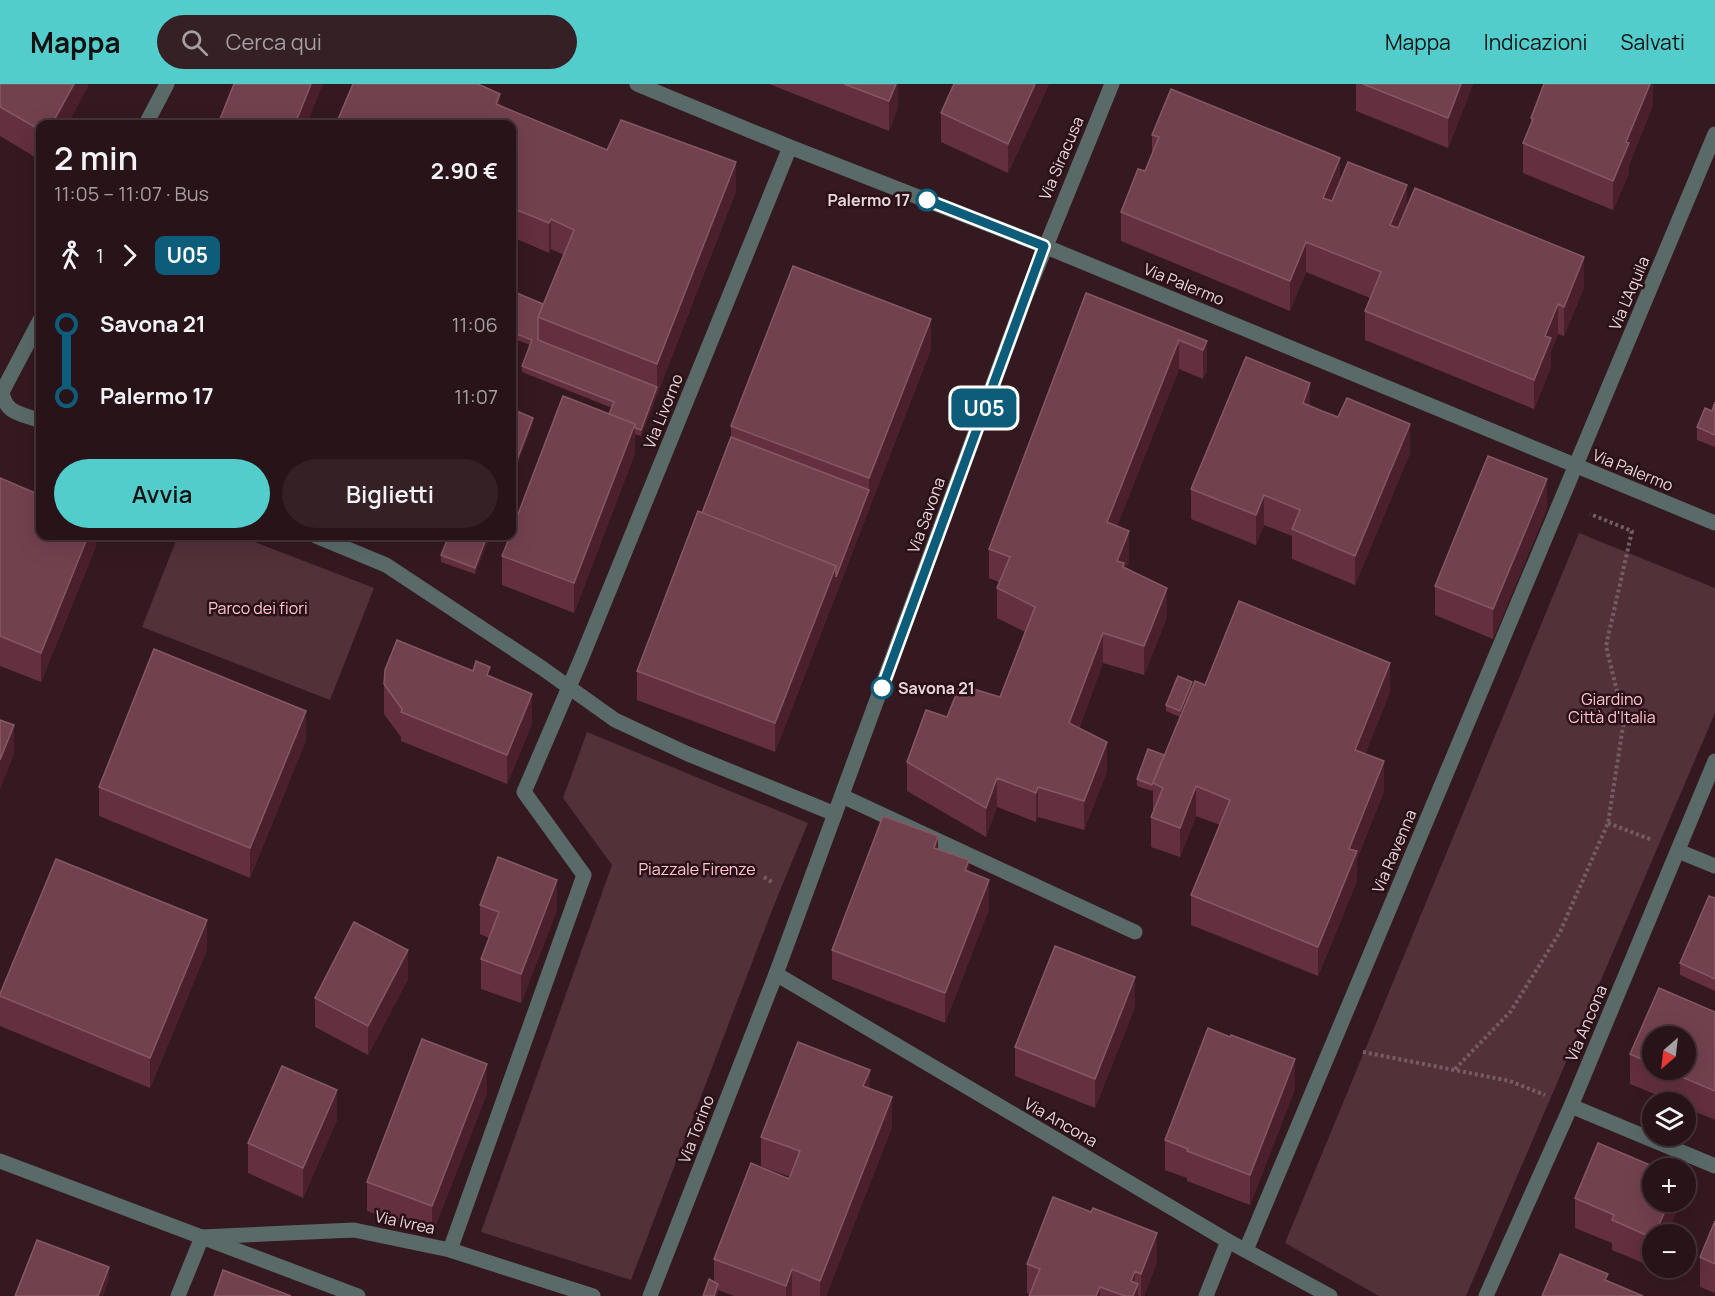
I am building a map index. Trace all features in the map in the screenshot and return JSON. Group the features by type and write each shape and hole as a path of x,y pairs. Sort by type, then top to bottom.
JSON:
{"street":[{"path":"148,120 167,84"},
{"name":"Via Palermo","path":"638,84 790,147 1044,246 1715,523"},
{"name":"Via Siracusa","path":"1044,246 1112,84"},
{"name":"Via L'Aquila","path":"1576,466 1715,134"},
{"name":"Via Livorno","path":"569,688 790,147"},
{"name":"Via Savona","path":"776,974 1044,246"},
{"path":"35,418 9,409 1,392 36,327"},
{"name":"Via Ravenna","path":"1246,1250 1576,466"},
{"path":"326,540 386,565 542,668 615,720 688,754 835,814"},
{"path":"450,1250 584,875 524,792 569,688"},
{"name":"Via Ancona","path":"1486,1296 1571,1106 1715,761"},
{"path":"842,796 1135,932"},
{"path":"1678,850 1715,866"},
{"name":"Via Ancona","path":"776,974 1228,1241 1330,1296"},
{"name":"Via Torino","path":"650,1296 776,974"},
{"path":"1571,1106 1715,1166"},
{"name":"Via Ivrea","path":"0,1161 358,1296"},
{"name":"Via Ivrea","path":"202,1237 354,1230 450,1250 593,1296"},
{"path":"178,1296 202,1237"},
{"path":"1206,1296 1228,1241"}],"path":[{"path":"1455,1069 1511,1011 1536,971 1560,932 1608,823 1624,720 1606,646 1632,531 1590,514"},
{"path":"1608,823 1678,850"},
{"path":"764,877 772,882"},
{"path":"1363,1052 1510,1081 1571,1106"}],"green space":[{"name":"Giardino Città d'Italia","path":"1579,533 1715,588 1715,713 1466,1296 1379,1296 1285,1243"},
{"name":"Parco dei fiori","path":"176,540 249,540 374,588 330,700 142,627"},
{"name":"Piazzale Firenze","path":"587,732 808,823 772,910 631,1280 481,1232 612,865 563,798"}],"building":[{"path":"0,84 74,84 54,120 36,120 36,128 0,107"},
{"path":"234,84 311,84 297,120 220,120"},
{"path":"353,84 478,84 500,94 496,104 607,150 621,120 736,162 657,364 538,317 574,230 551,219 549,223 516,210 516,120 338,120"},
{"path":"844,84 896,84 889,101"},
{"path":"954,84 1035,84 1008,144 941,113"},
{"path":"1363,84 1461,84 1448,118"},
{"path":"1544,84 1650,84 1613,181 1523,143"},
{"path":"1171,89 1340,158 1323,198 1332,201 1348,162 1407,185 1390,225 1398,228 1415,188 1584,257 1564,307 1558,304 1545,336 1551,338 1534,380 1365,311 1381,272 1306,242 1290,281 1121,212 1138,169 1145,171 1159,137 1152,135"},
{"path":"793,266 931,319 869,478 731,426"},
{"path":"516,293 543,304 538,317 538,340 657,387 641,430 635,428 635,424 609,414 614,402 522,366 532,340 516,334"},
{"path":"1086,293 1207,341 1203,350 1179,340 1107,522 1129,531 1117,561 1124,563 1123,567 1167,588 1144,646 1103,633 1069,723 1107,742 1084,801 1038,787 1036,793 997,778 986,808 907,762 926,710 947,717 960,685 1000,697 1035,607 997,588 1010,557 989,549"},
{"path":"1246,357 1310,383 1303,403 1322,411 1338,417 1347,398 1410,424 1355,556 1292,529 1300,510 1264,495 1256,515 1191,489"},
{"path":"563,396 635,424 574,583 502,556 508,540 516,540 516,519"},
{"path":"1715,402 1715,435 1697,427 1705,408 1712,411"},
{"path":"516,411 533,418 516,463"},
{"path":"731,437 869,490 836,577 836,566 702,513"},
{"path":"1488,456 1547,479 1493,609 1435,586"},
{"path":"0,478 36,493 36,540 86,540 41,653 0,636"},
{"path":"698,511 836,566 775,723 637,671"},
{"path":"447,540 486,540 475,568 441,555"},
{"path":"1239,601 1390,663 1355,750 1384,761 1349,849 1357,851 1318,947 1191,895 1230,800 1196,786 1180,828 1151,817 1163,788 1153,783 1195,681 1205,685"},
{"path":"397,640 473,671 476,661 490,667 487,675 532,694 507,755 401,712 402,709 384,684 385,670"},
{"path":"154,649 306,711 250,848 99,787"},
{"path":"1178,676 1192,682 1180,711 1166,705"},
{"path":"0,720 14,725 0,760"},
{"path":"1148,749 1164,755 1152,785 1137,779"},
{"path":"883,816 938,836 934,848 969,860 965,870 989,880 945,993 832,950"},
{"path":"498,857 557,880 521,974 481,959 499,912 480,905"},
{"path":"56,859 207,920 150,1058 0,996"},
{"path":"1709,896 1715,898 1715,979 1680,963"},
{"path":"354,922 408,950 368,1026 315,998"},
{"path":"1055,946 1135,977 1095,1079 1015,1047"},
{"path":"1659,988 1715,1012 1715,1091 1689,1080 1696,1080 1696,1026 1642,1026"},
{"path":"1642,1027 1642,1059 1630,1054"},
{"path":"1208,1028 1295,1059 1250,1175 1165,1140"},
{"path":"422,1039 487,1064 432,1206 367,1182"},
{"path":"798,1042 870,1070 863,1086 892,1097 820,1281 792,1269 786,1286 714,1259 751,1163 789,1179 800,1151 761,1137"},
{"path":"282,1066 337,1090 303,1168 248,1143"},
{"path":"1598,1143 1642,1162 1642,1212 1665,1212 1659,1224 1642,1224 1642,1233 1612,1220 1614,1215 1575,1198"},
{"path":"1053,1197 1091,1212 1093,1208 1157,1233 1141,1274 1135,1271 1131,1281 1138,1284 1133,1296 1125,1296 1100,1287 1096,1296 1029,1296 1040,1269 1027,1264"},
{"path":"1715,1221 1715,1264 1700,1257"},
{"path":"37,1240 109,1267 98,1296 15,1296"},
{"path":"1560,1254 1608,1274 1605,1280 1643,1296 1542,1296"},
{"path":"223,1270 291,1296 214,1296"},
{"path":"709,1279 718,1284 714,1296 703,1296"}],"bus line":[{"name":"U05","path":"882,688 1044,246 927,200"}],"place":[{"name":"Palermo 17","path":"927,200"},
{"name":"Savona 21","path":"882,688"}]}
